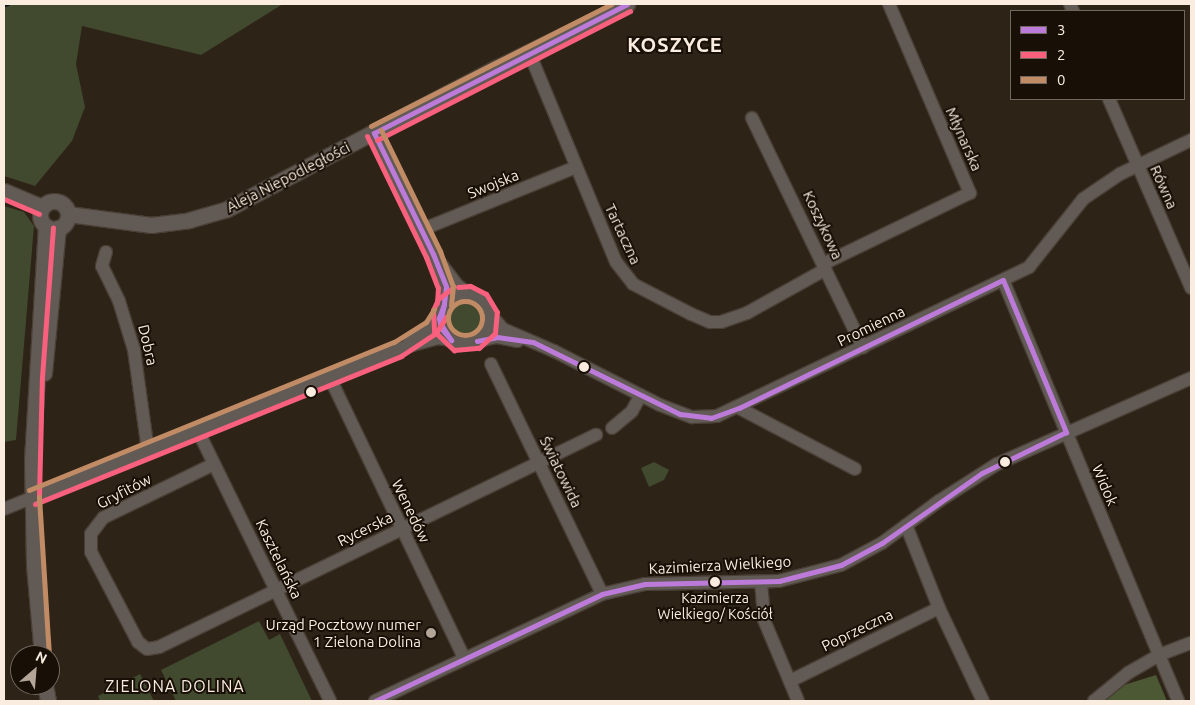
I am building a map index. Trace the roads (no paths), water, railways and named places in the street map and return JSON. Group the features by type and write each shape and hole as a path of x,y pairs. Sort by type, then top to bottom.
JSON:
{"street":[{"name":"Aleja Niepodległości","path":"68,214 138,224 199,218 246,200 529,52 627,4"},
{"name":"Młynarska","path":"825,266 970,192 893,5"},
{"name":"Tartaczna","path":"529,52 576,167 623,274 638,288 710,322 738,317 825,266"},
{"name":"Równa","path":"1110,100 1191,288"},
{"name":"Koszykowa","path":"752,118 863,348"},
{"path":"374,133 433,254 446,287 441,328 451,340"},
{"name":"Promienna","path":"490,314 498,326 680,414 698,418 717,416 739,408 1029,267 1083,199 1109,180 1191,140"},
{"name":"Swojska","path":"421,230 576,167"},
{"path":"4,191 42,207"},
{"path":"41,645 32,497 34,421 48,344 52,227 40,216 42,207 50,201 58,201 65,206 68,214 66,223 52,227"},
{"name":"Dobra","path":"106,252 102,266 119,301 134,350 148,451"},
{"path":"4,509 398,349 438,338 464,344 477,341 488,330 490,314 482,300 468,294 457,285 433,254"},
{"name":"Widok","path":"1003,280 1178,701"},
{"path":"398,349 431,327 442,309 454,296 468,294"},
{"name":"Promienna","path":"477,341 497,337 533,342"},
{"name":"Światowida","path":"491,364 602,594"},
{"name":"Wenedów","path":"330,378 464,658"},
{"name":"Kazimierza Wielkiego","path":"375,701 602,594 645,584 761,582 801,577 833,568 868,551 972,479 1066,432 1191,378"},
{"path":"612,428 632,411 641,395"},
{"path":"739,408 855,468"},
{"name":"Kasztelańska","path":"198,431 330,701"},
{"name":"Rycerska","path":"147,649 158,647 596,435"},
{"name":"Gryfitów","path":"147,649 138,642 93,556 91,534 103,518 214,464"},
{"path":"906,526 939,608 983,701"},
{"path":"761,582 764,620 798,701"},
{"name":"Poprzeczna","path":"790,682 939,608"},
{"path":"1094,701 1128,673 1159,655 1191,644"}],"waterway":[{"path":"4,5 8,4"}],"place":[{"name":"Kazimierza Wielkiego/ Kościół","path":"715,582"},
{"name":"Urząd Pocztowy numer 1 Zielona Dolina","path":"431,633"}],"district":[{"name":"KOSZYCE","path":"675,44"},
{"name":"ZIELONA DOLINA","path":"175,686"}]}
